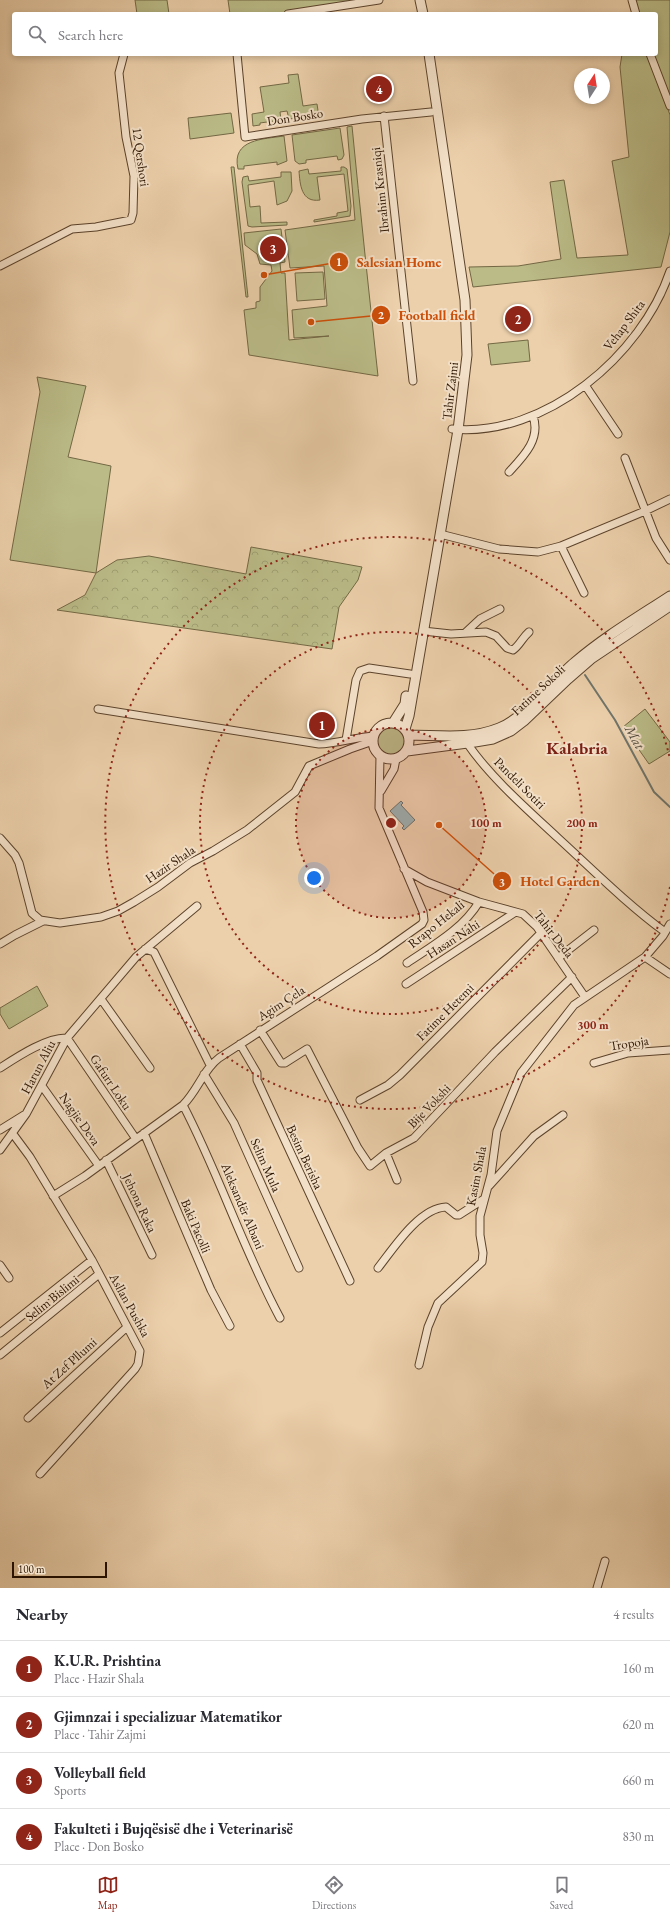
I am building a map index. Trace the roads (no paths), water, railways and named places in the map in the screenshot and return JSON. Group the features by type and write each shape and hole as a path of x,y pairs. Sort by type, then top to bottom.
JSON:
{"street":[{"path":"301,12 379,0"},
{"path":"419,0 419,12"},
{"path":"419,0 422,12"},
{"path":"632,0 635,12"},
{"name":"12 Qershori","path":"0,266 72,229 96,227 131,220 133,213 134,176 126,137 119,73 123,56"},
{"name":"Don Bosko","path":"237,56 245,137 384,116 432,112"},
{"name":"Tahir Zajmi","path":"406,732 440,534 455,429 462,366 462,327 424,56"},
{"name":"Tahir Zajmi","path":"393,723 404,704 467,366 466,313 429,56"},
{"path":"651,56 670,106"},
{"name":"Ibrahim Krasniqi","path":"384,116 413,381"},
{"name":"Vehap Shita","path":"455,429 485,428 532,416 567,398 585,385 610,364 635,335 664,288 670,271"},
{"path":"664,288 670,295"},
{"path":"585,385 618,434"},
{"path":"509,472 522,458 533,441 536,429 532,416"},
{"path":"625,458 656,538 670,560"},
{"path":"440,534 499,549 538,552 561,546 645,511 670,498"},
{"path":"561,546 584,593"},
{"name":"Fatime Sokoli","path":"406,732 444,737 465,736 489,732 507,724 585,654 670,596"},
{"name":"Fatime Sokoli","path":"407,751 467,743 498,737 517,727 590,660 670,606"},
{"path":"465,633 480,619 500,609"},
{"path":"424,631 465,633 479,632 491,634 506,648 513,650 519,646 522,638 529,632"},
{"path":"346,740 356,680 360,672 368,668 410,674"},
{"path":"98,709 319,744 346,740 374,739"},
{"path":"393,723 406,732 409,743 407,751 396,759 389,759 380,756 375,750 374,739 381,726 393,723"},
{"name":"Hazir Shala","path":"43,921 60,923 80,921 101,917 129,905 158,887 190,863 247,830 295,792 309,766 374,739"},
{"name":"Pandeli Sotiri","path":"467,743 479,760 535,816 670,940"},
{"name":"Agim Çela","path":"53,1196 99,1166 183,1104 195,1092 210,1065 260,1030 377,956 422,924 424,920 423,912 403,868 379,808 380,756"},
{"path":"380,795 394,769 396,759"},
{"path":"0,838 20,863 32,913 43,921 0,944"},
{"name":"Tahir Deda","path":"403,868 427,882 479,902 514,913 519,912 523,914 541,933 585,997"},
{"name":"Rrapo Hekali","path":"407,963 458,925 472,912 479,902"},
{"name":"Harun Aliu","path":"0,1150 26,1114 67,1038 136,957 197,906"},
{"name":"Hasan Nahi","path":"406,984 514,913"},
{"name":"Kasim Shala","path":"419,1365 428,1327 438,1303 482,1262 483,1253 479,1225 484,1199 489,1186 497,1131 518,1080 528,1063 574,1005 644,957 664,934 670,924"},
{"path":"558,958 594,930"},
{"name":"Fatime Hetemi","path":"360,1100 388,1085 400,1075 541,933"},
{"path":"145,949 154,952 210,1065"},
{"path":"644,957 670,974"},
{"name":"Bije Vokshi","path":"260,1030 283,1064 307,1049 358,1148 370,1166 386,1153 414,1138 495,1052 572,977"},
{"path":"101,999 150,1068"},
{"path":"0,1068 42,1045 58,1038 67,1038"},
{"name":"Gafurr Loku","path":"67,1038 136,1139"},
{"name":"Besim Berisha","path":"240,1044 257,1073 256,1080 350,1281"},
{"name":"Tropoja","path":"594,1063 628,1053 670,1050"},
{"name":"Selim Mula","path":"204,1074 234,1123 299,1268"},
{"name":"Nagjie Deva","path":"42,1086 99,1166"},
{"name":"Aleksandër Albani","path":"183,1104 210,1158 265,1288 280,1318"},
{"path":"0,1130 26,1114"},
{"path":"489,1186 534,1136 563,1115"},
{"name":"Baki Pacolli","path":"144,1133 211,1290 230,1326"},
{"name":"Asllan Pushka","path":"13,1134 30,1157 92,1260 140,1351 138,1364 40,1474"},
{"path":"386,1153 398,1180"},
{"name":"Jehona Raka","path":"106,1160 152,1256"},
{"path":"378,1268 405,1234 430,1211 446,1207 456,1215 460,1215 484,1199"},
{"path":"0,1333 92,1260"},
{"path":"0,1265 9,1278"},
{"name":"Selim Bislimi","path":"0,1355 99,1274"},
{"name":"At Zef Pllumi","path":"28,1418 127,1327"},
{"path":"597,1588 605,1561"}],"water":[{"path":"401,801 403,803 401,805 415,820 404,830 402,828 404,826 390,811"}],"waterway":[{"name":"Mat","path":"585,675 615,720 654,792 670,807"}],"place":[{"name":"Fakulteti i Bujqësisë dhe i Veterinarisë","path":"379,89"},
{"name":"Volleyball field","path":"273,249"},
{"name":"Salesian Home","path":"264,275"},
{"name":"Gjimnzai i specializuar Matematikor","path":"518,319"},
{"name":"Football field","path":"311,322"},
{"name":"K.U.R. Prishtina","path":"322,725"},
{"name":"Hotel Garden","path":"439,825"}],"district":[{"name":"Kalabria","path":"577,748"}]}
